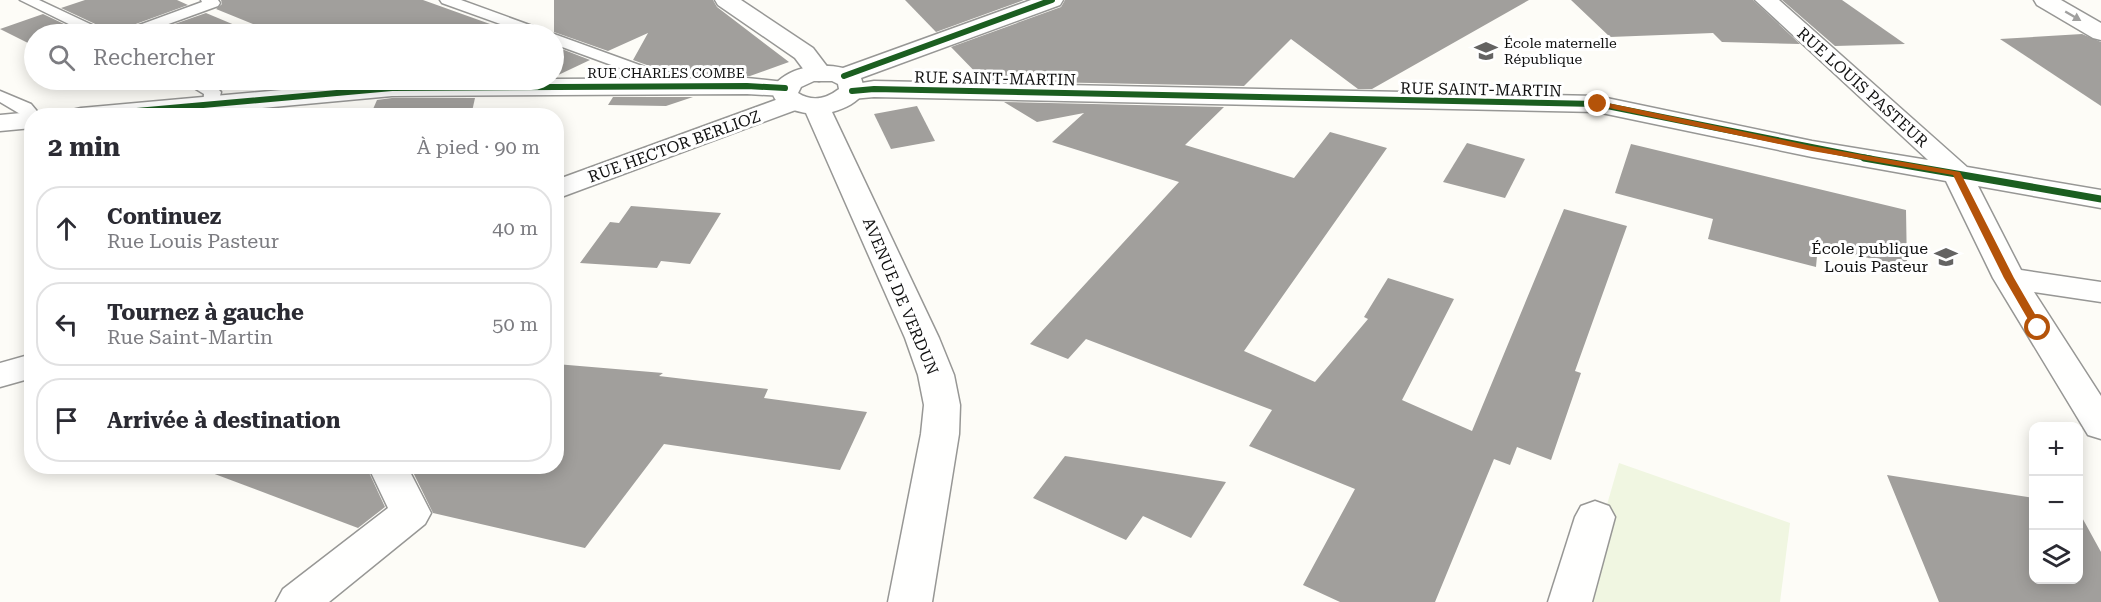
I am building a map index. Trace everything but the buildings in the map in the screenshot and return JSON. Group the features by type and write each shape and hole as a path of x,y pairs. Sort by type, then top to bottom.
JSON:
{"street":[{"name":"AVENUE DE VERDUN","path":"726,0 804,53 803,92 922,338 936,375 942,405 940,434 910,602"},
{"path":"848,83 1051,0"},
{"name":"RUE LOUIS PASTEUR","path":"1766,0 1957,173 2009,278 2101,426"},
{"path":"2045,0 2101,33"},
{"name":"RUE SAINT-MARTIN","path":"803,92 848,83 885,89 1598,104 1812,148 2101,199"},
{"name":"RUE CHARLES COMBE","path":"564,87 747,86 803,92"},
{"name":"RUE CHARLES COMBE","path":"168,108 369,90"},
{"name":"RUE HECTOR BERLIOZ","path":"564,187 803,92"},
{"path":"0,123 24,119"},
{"path":"2009,278 2101,292"},
{"path":"0,375 24,368"},
{"path":"298,602 411,513 391,474"},
{"path":"1570,602 1595,517"}],"lane":[{"path":"27,0 79,24"},
{"path":"155,24 213,3 208,0"},
{"path":"447,0 513,24"},
{"path":"564,43 683,86"},
{"path":"209,90 213,92 211,104"},
{"path":"0,96 25,108"}],"green space":[{"path":"1619,463 1790,523 1780,602 1579,602"}],"cycle path":[{"path":"844,76 1052,0"},
{"path":"564,87 747,86 785,88"},
{"path":"852,91 874,89 1597,104 1812,149 2101,199"},
{"path":"170,108 370,90"}],"place":[{"name":"École maternelle République","path":"1486,51"},
{"name":"École publique Louis Pasteur","path":"1946,257"}],"route":[{"path":"1598,104 1812,148 1957,173 2009,278 2038,328"}]}
